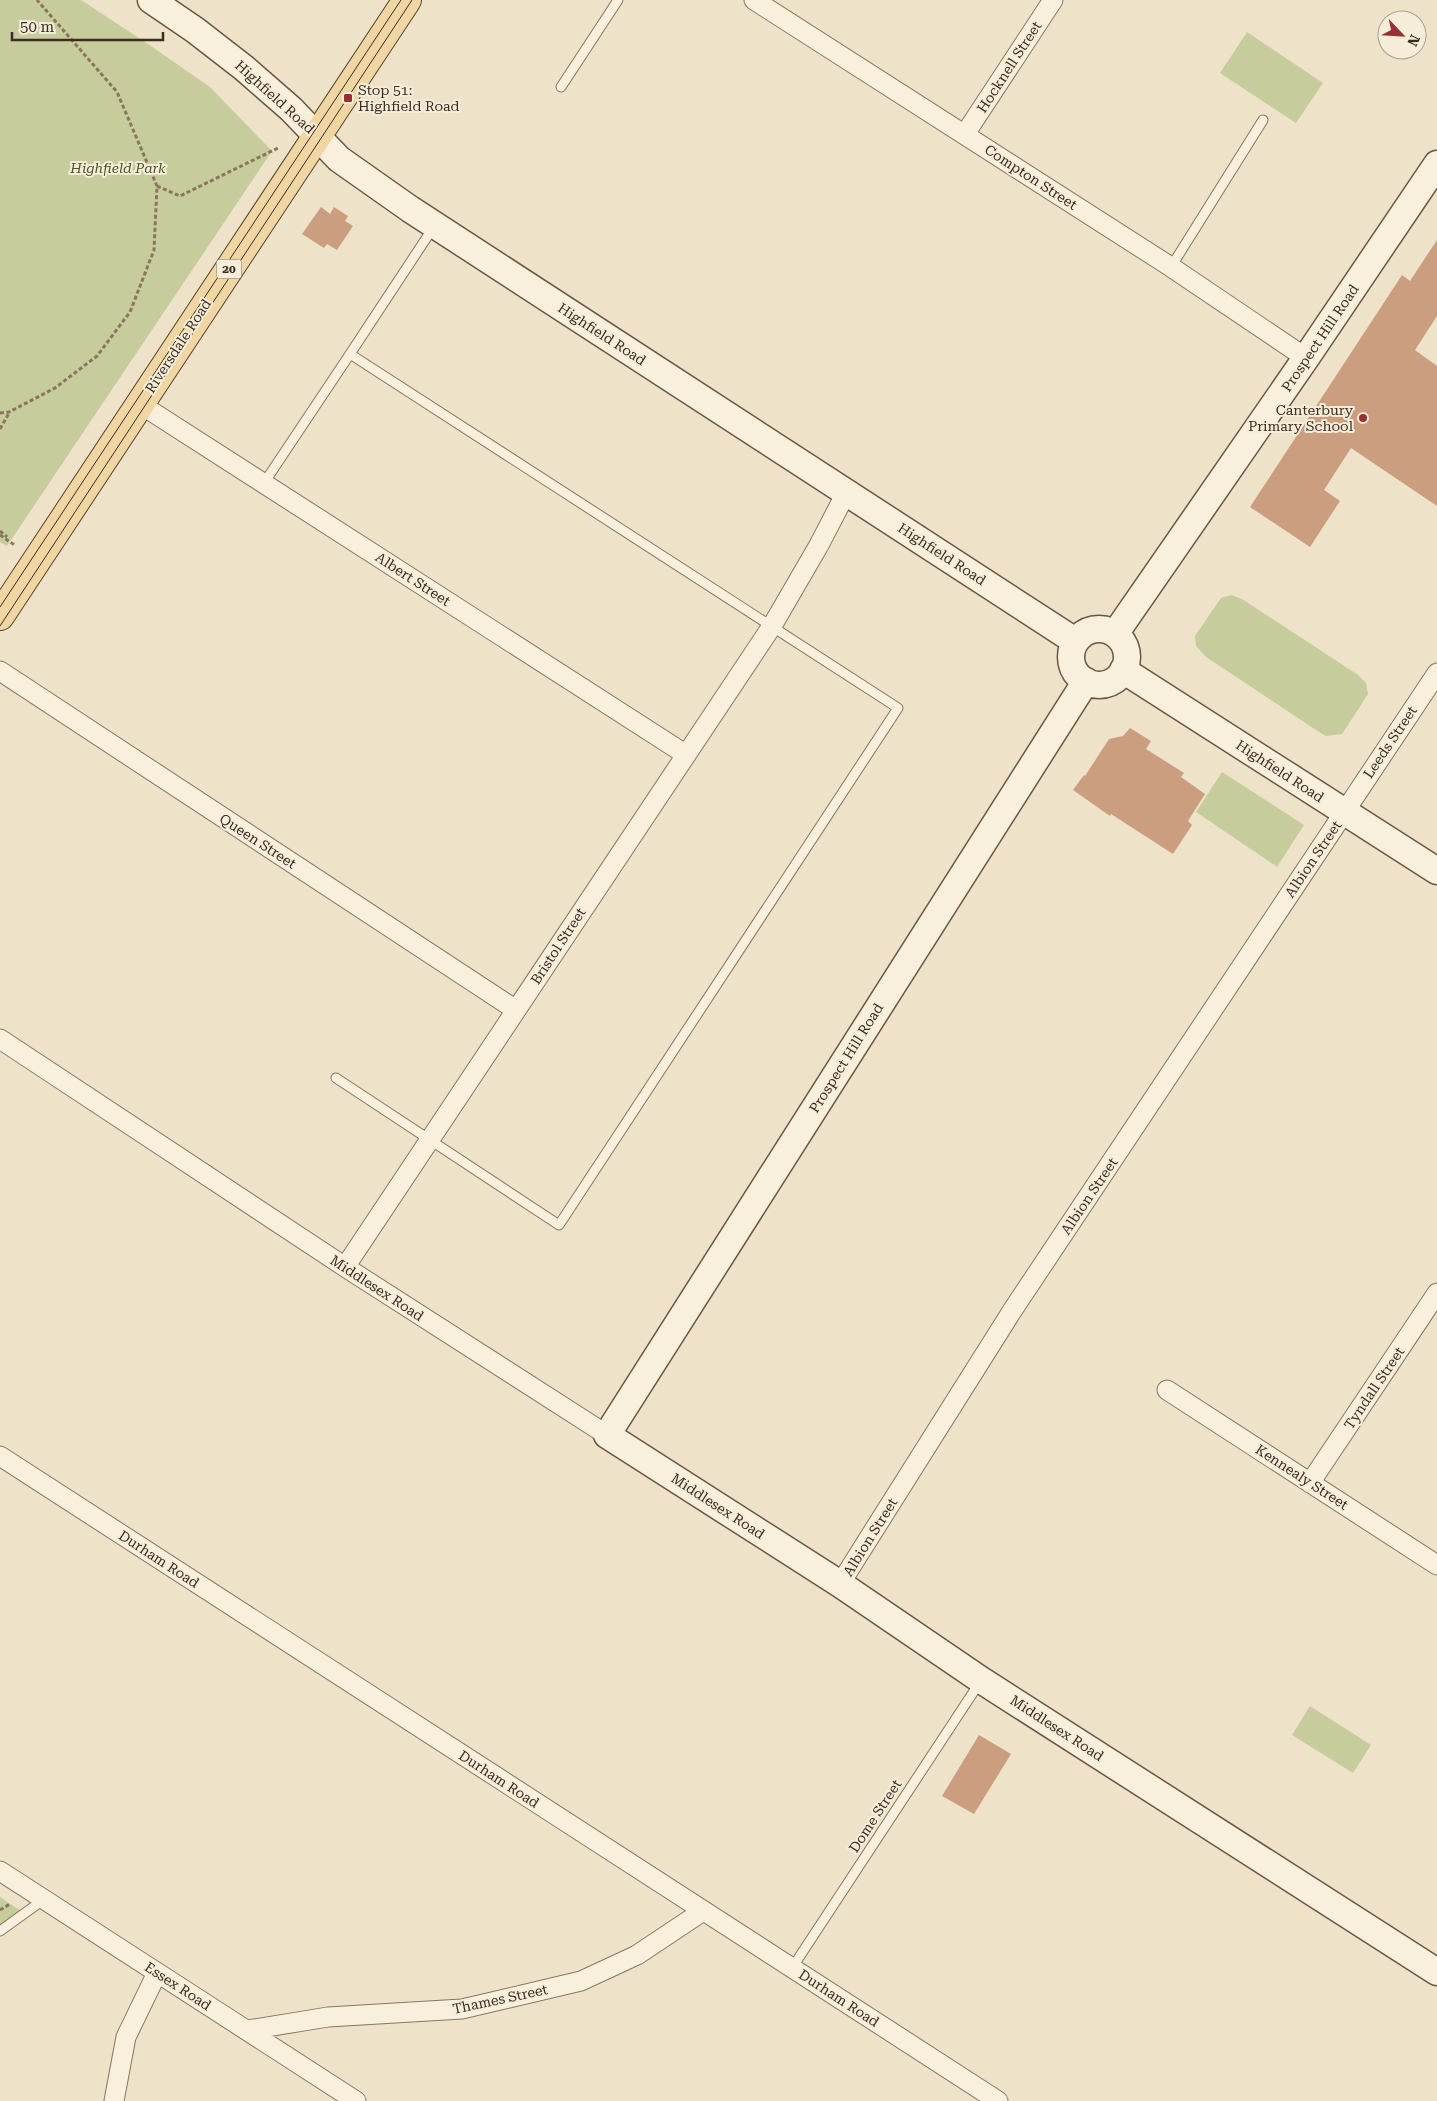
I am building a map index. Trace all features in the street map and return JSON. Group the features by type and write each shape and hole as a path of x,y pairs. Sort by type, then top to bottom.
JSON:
{"main road":[{"name":"Riversdale Road","path":"0,616 407,0"}],"street":[{"name":"Highfield Road","path":"151,0 195,30 244,68 291,109 339,159 435,225 1075,641"},
{"name":"Compton Street","path":"754,0 1171,267 1306,358"},
{"name":"Hocknell Street","path":"964,134 1053,0"},
{"name":"Prospect Hill Road","path":"1115,634 1306,358 1437,164"},
{"name":"Albert Street","path":"140,404 685,754"},
{"name":"Bristol Street","path":"345,1267 772,626 819,545 846,493"},
{"path":"1096,629 1115,634 1122,640 1126,650 1126,663 1123,670 1116,679 1104,684 1094,685 1086,681 1076,673 1071,661 1071,652 1075,641 1081,635 1096,629"},
{"name":"Highfield Road","path":"1123,670 1437,871"},
{"name":"Queen Street","path":"0,671 516,1010"},
{"name":"Leeds Street","path":"1344,812 1437,673"},
{"name":"Prospect Hill Road","path":"607,1435 1086,681"},
{"name":"Albion Street","path":"840,1584 1012,1312 1344,812"},
{"name":"Middlesex Road","path":"0,1039 345,1267 840,1584 981,1680 1437,1972"},
{"name":"Tyndall Street","path":"1310,1483 1437,1293"},
{"name":"Kennealy Street","path":"1167,1390 1437,1565"},
{"name":"Durham Road","path":"0,1456 998,2101"},
{"name":"Essex Road","path":"0,1872 356,2101"},
{"name":"Thames Street","path":"248,2030 328,2017 462,2009 581,1981 637,1955 703,1911"},
{"path":"114,2101 126,2037 158,1973"}],"lane":[{"path":"561,87 618,0"},
{"path":"1171,267 1264,120"},
{"path":"264,483 435,225"},
{"path":"336,1078 559,1225 898,708 350,354"},
{"name":"Dome Street","path":"792,1968 981,1680"},
{"path":"0,1931 43,1900"}],"path":[{"path":"0,413 9,412 55,388 97,356 130,312 154,250 157,186 117,92 37,0"},
{"path":"157,186 180,196 280,147"},
{"path":"0,428 9,412"},
{"path":"0,531 11,542"},
{"path":"0,535 16,546"}],"green space":[{"name":"Highfield Park","path":"0,0 81,0 210,87 272,151 7,546 0,542"},
{"path":"1247,32 1323,83 1296,123 1220,73"},
{"path":"1231,595 1242,599 1358,675 1366,683 1368,694 1342,734 1326,736 1319,732 1206,657 1196,646 1195,636 1221,598"},
{"path":"1222,772 1304,825 1277,867 1196,812"},
{"path":"1310,1706 1371,1745 1353,1773 1292,1735"},
{"path":"0,1897 24,1913 0,1931"}],"building":[{"path":"321,207 330,214 334,207 348,216 345,221 353,226 337,250 327,244 324,248 302,234"},
{"path":"1437,240 1437,316 1415,350 1437,366 1437,506 1351,448 1324,490 1340,501 1310,547 1250,507 1402,275 1410,281"},
{"path":"1130,728 1151,741 1146,749 1184,773 1181,777 1205,794 1188,821 1192,825 1173,854 1111,814 1110,816 1073,790 1085,776 1109,739 1123,736"},
{"path":"979,1735 1011,1754 974,1814 942,1796"}],"tram line":[{"path":"0,607 401,0"},
{"path":"0,626 412,0"}],"place":[{"name":"Stop 51: Highfield Road","path":"348,98"},
{"name":"Canterbury Primary School","path":"1363,418"}]}
